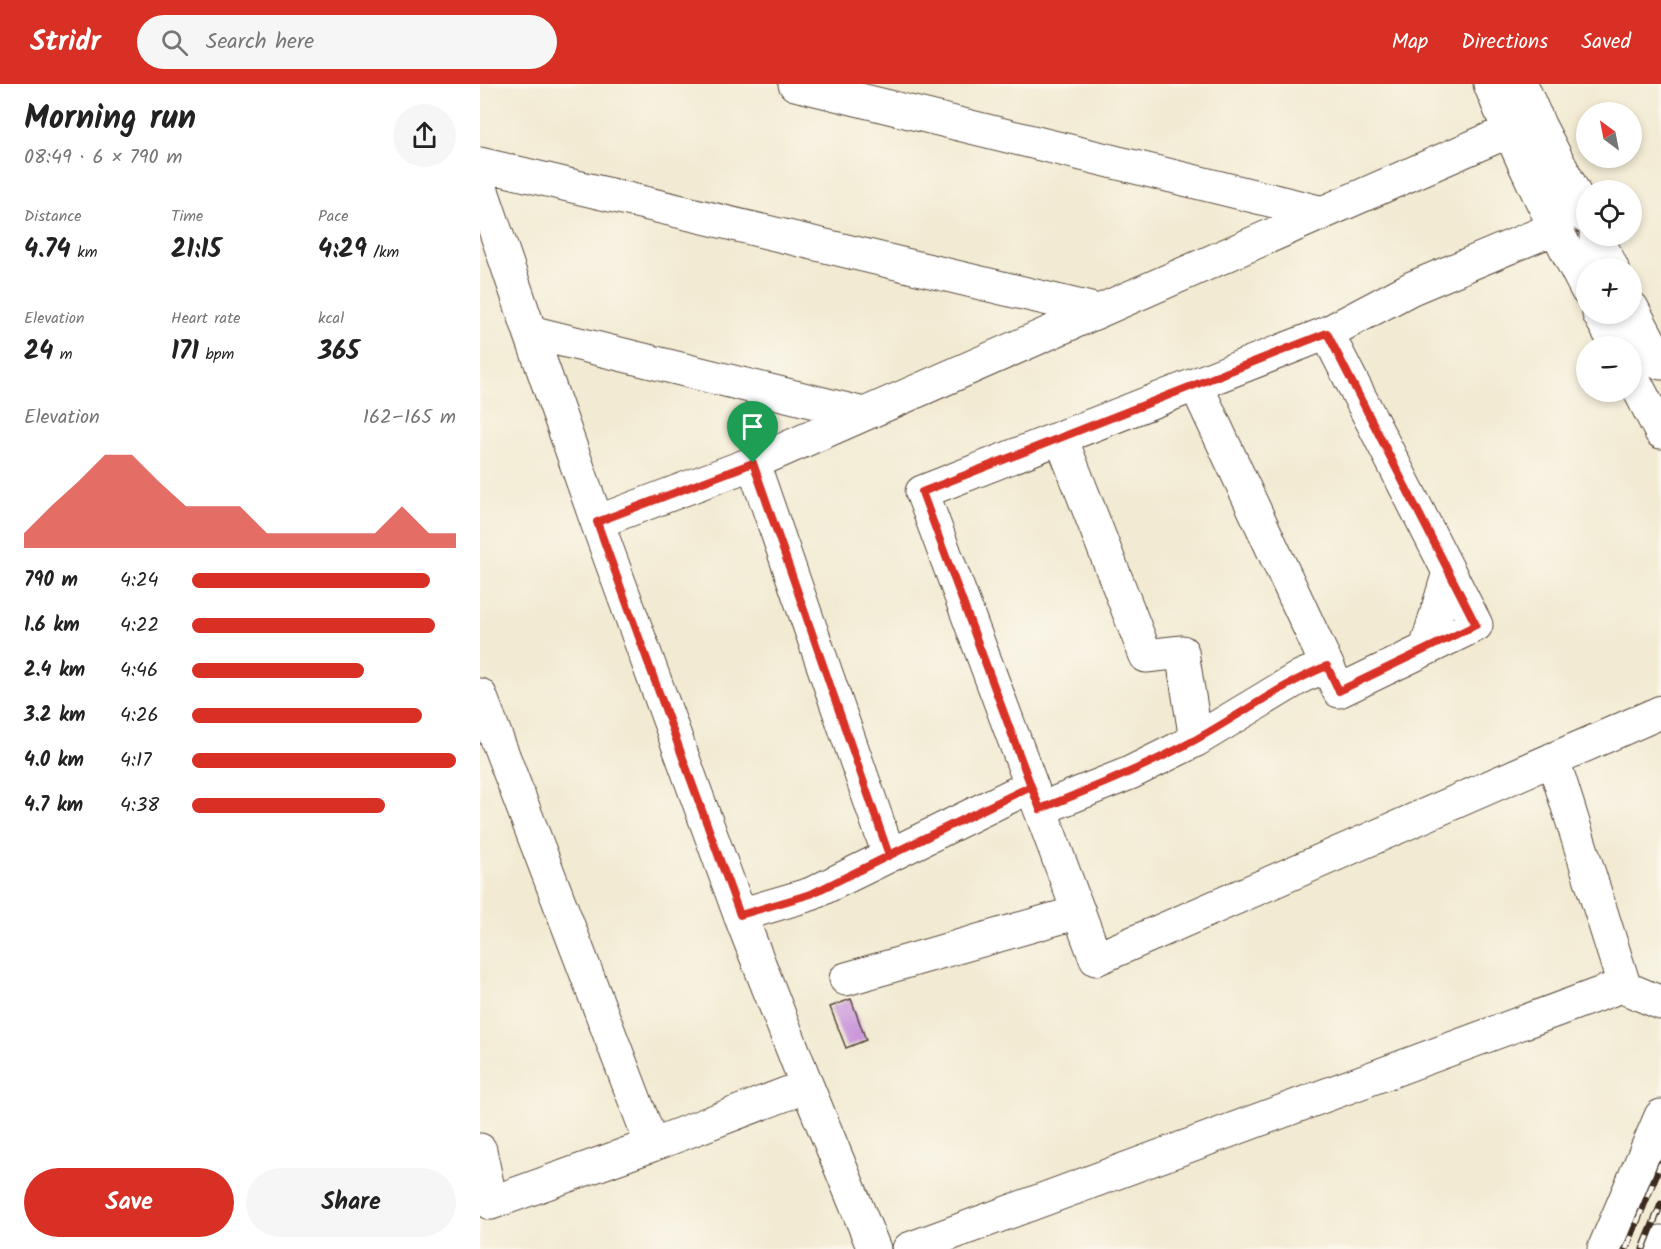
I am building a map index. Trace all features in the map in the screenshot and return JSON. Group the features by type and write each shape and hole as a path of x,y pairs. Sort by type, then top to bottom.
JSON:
{"street":[{"path":"795,84 1323,213"},
{"path":"1490,84 1522,124 1576,202"},
{"path":"1521,84 1522,124 1555,228 1576,269"},
{"path":"597,522 753,463 1522,124"},
{"path":"480,164 1099,310"},
{"path":"480,185 597,522 740,915 874,1249"},
{"path":"1555,228 1412,288 1327,333 922,492 1096,959 1661,712"},
{"path":"1640,324 1661,363"},
{"path":"530,332 864,414"},
{"path":"1196,385 1339,691 1476,625 1327,333"},
{"path":"1642,395 1661,432"},
{"path":"1061,438 1146,656 1182,652 1196,740"},
{"path":"753,463 889,855"},
{"path":"740,915 811,894 889,855 1036,797 1130,773 1196,740 1302,676 1327,666"},
{"path":"480,695 651,1145"},
{"path":"1553,759 1624,985 1630,990 1661,1003"},
{"path":"846,979 1078,912"},
{"path":"909,1249 1624,985"},
{"path":"480,1150 491,1203 807,1086"},
{"path":"1604,1249 1661,1116"},
{"path":"1619,1249 1661,1142"},
{"path":"1658,1249 1661,1242"}],"building":[{"path":"851,999 866,1040 846,1048 830,1007"}],"railway":[{"path":"1626,1249 1661,1163"},
{"path":"1643,1249 1661,1204"}],"route":[{"path":"753,463 597,522 740,915 811,894 1031,786 922,492 1327,333 1476,625 1339,691 1327,666 1302,676 1196,740 1130,773 1040,809 1031,786 889,855 753,463"}]}
